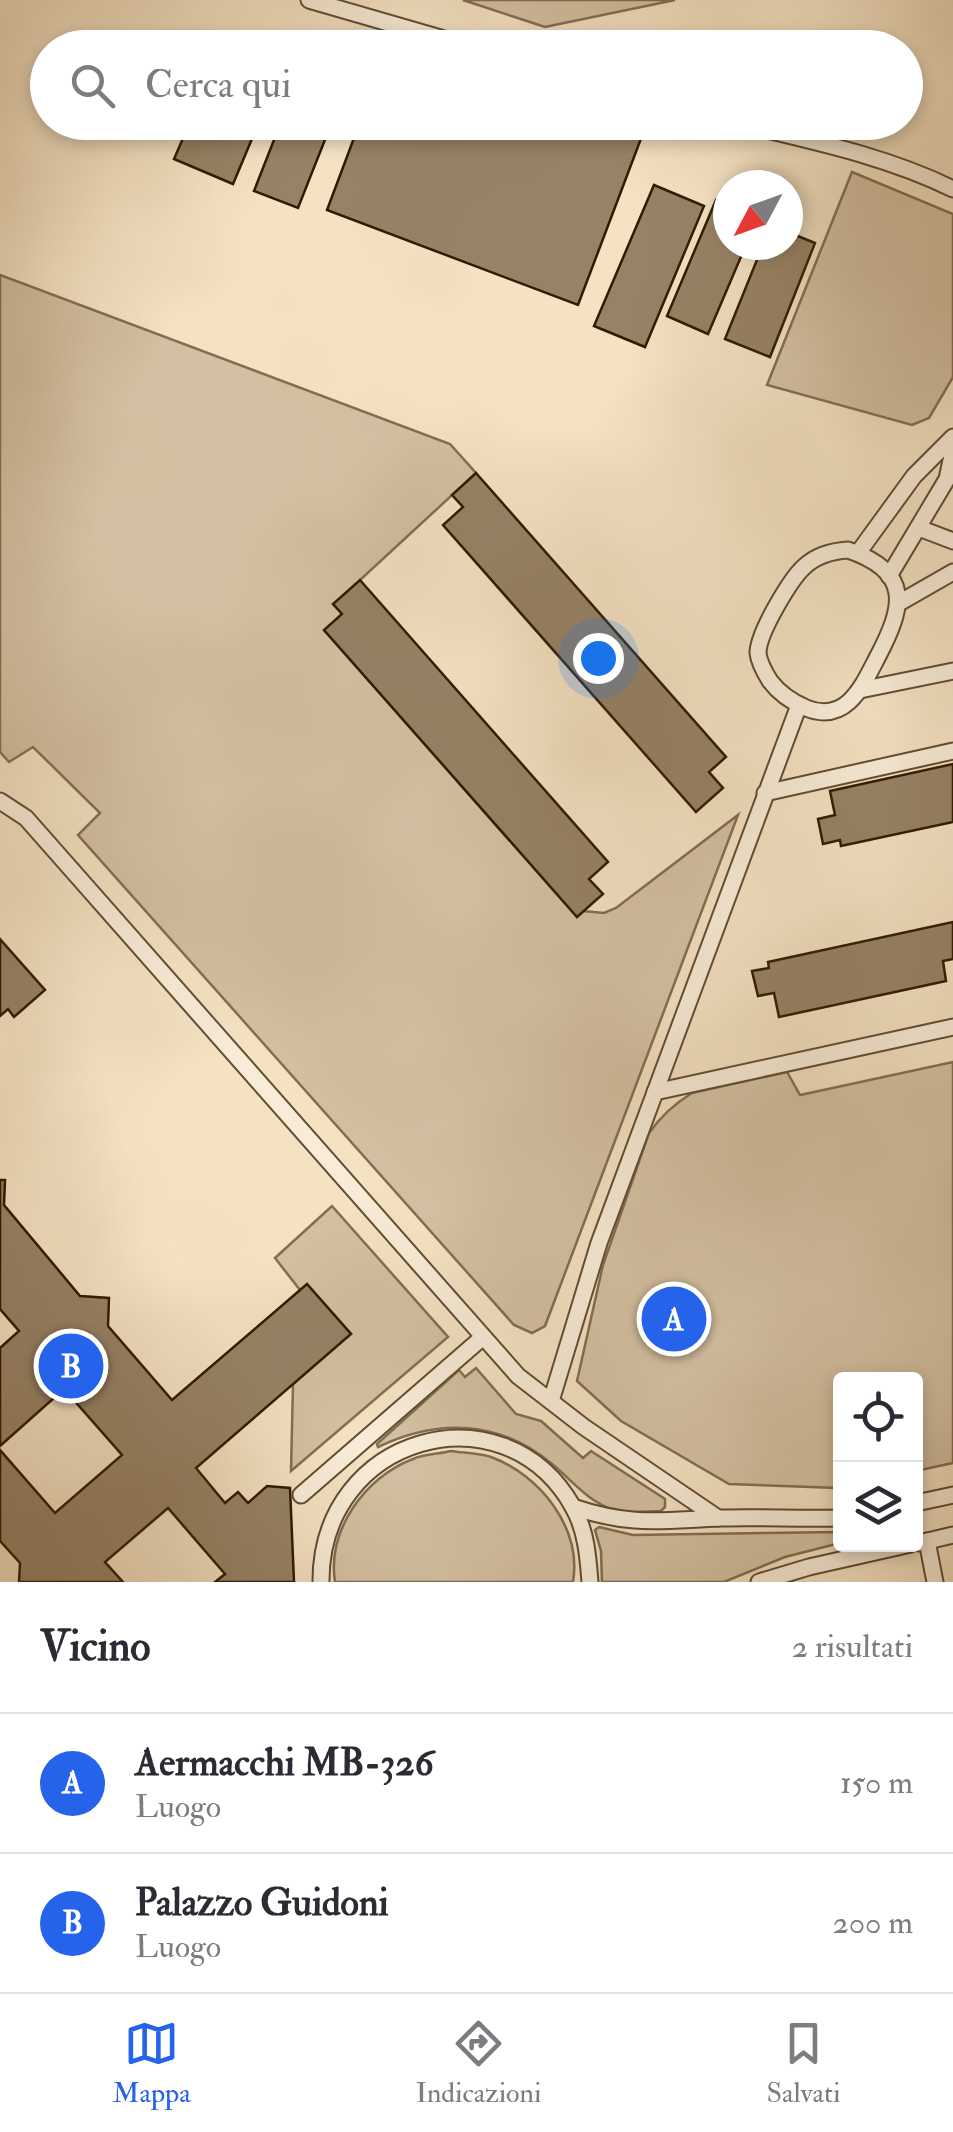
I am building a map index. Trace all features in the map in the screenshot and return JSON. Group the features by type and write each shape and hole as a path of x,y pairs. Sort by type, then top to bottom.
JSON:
{"lane":[{"path":"309,0 413,30"},
{"path":"808,140 927,176 953,189"},
{"path":"858,553 914,476 953,437"},
{"path":"889,576 947,480 953,451"},
{"path":"919,528 953,541"},
{"path":"834,551 858,553 889,576 898,593 896,623 860,690 845,707 834,712 815,712 776,689 758,653 762,634 805,566 834,551"},
{"path":"899,603 953,572"},
{"path":"860,690 953,671"},
{"path":"551,1401 599,1243 799,705"},
{"path":"765,793 953,750"},
{"path":"0,800 26,818 518,1376 718,1518"},
{"path":"655,1092 953,1027"},
{"path":"301,1495 483,1337"},
{"path":"321,1582 324,1540 340,1502 365,1472 399,1450 437,1439 478,1440 516,1452 549,1475 573,1507 587,1544 590,1582"},
{"path":"923,1501 953,1495"},
{"path":"573,1507 605,1518 653,1524 718,1518 833,1518"},
{"path":"923,1542 953,1536"},
{"path":"759,1582 854,1552"},
{"path":"922,1552 935,1582"}],"shaded area":[{"path":"463,0 675,0 545,27"},
{"path":"852,172 953,214 953,377 929,418 912,425 767,385"},
{"path":"0,275 450,444 476,473 360,580 342,614 325,631 577,917 583,911 604,913 616,908 738,815 545,1326 532,1333 514,1325 78,835 100,813 33,747 9,762 0,752"},
{"path":"953,1062 953,1463 923,1469 923,1372 833,1372 833,1488 729,1484 621,1421 577,1381 603,1265 649,1133 692,1093 787,1072 800,1095"},
{"path":"332,1206 448,1337 291,1471 293,1384 351,1334 307,1285 300,1290 275,1258"},
{"path":"476,1368 516,1414 541,1421 583,1458 591,1451 665,1499 665,1507 661,1511 632,1512 604,1506 532,1449 490,1432 468,1428 423,1431 378,1447 459,1370 465,1377"},
{"path":"451,1451 491,1457 509,1465 541,1490 564,1523 571,1542 573,1582 335,1582 337,1543 365,1492 396,1467 417,1457"},
{"path":"599,1527 633,1535 833,1532 833,1545 785,1557 724,1582 602,1582 601,1551 595,1530"}],"building":[{"path":"182,140 251,140 233,184 174,159"},
{"path":"274,140 325,140 298,208 254,191"},
{"path":"353,140 640,140 578,305 327,210"},
{"path":"654,185 704,206 645,347 594,326"},
{"path":"713,207 713,260 740,260 708,334 667,316"},
{"path":"803,238 815,243 770,357 725,339 757,260 803,260"},
{"path":"476,473 726,757 709,772 723,788 696,812 443,525 463,507 452,495"},
{"path":"360,580 608,862 589,879 603,894 577,917 324,630 342,614 333,604"},
{"path":"953,764 953,822 841,846 840,840 823,844 818,819 835,815 830,791"},
{"path":"953,922 953,959 943,961 946,981 779,1017 774,993 758,996 752,971 769,968 768,962"},
{"path":"0,939 45,990 14,1017 8,1009 0,1016"},
{"path":"0,1180 5,1180 4,1205 80,1296 109,1298 108,1326 172,1400 307,1284 351,1334 196,1468 225,1503 238,1492 248,1503 267,1486 290,1488 294,1582 215,1582 225,1574 168,1508 105,1562 123,1582 19,1582 20,1563 0,1541 0,1450 55,1513 122,1455 64,1389 0,1446 0,1348 19,1331 0,1309"}],"place":[{"name":"Aermacchi MB-326","path":"674,1319"},
{"name":"Palazzo Guidoni","path":"71,1366"}]}
